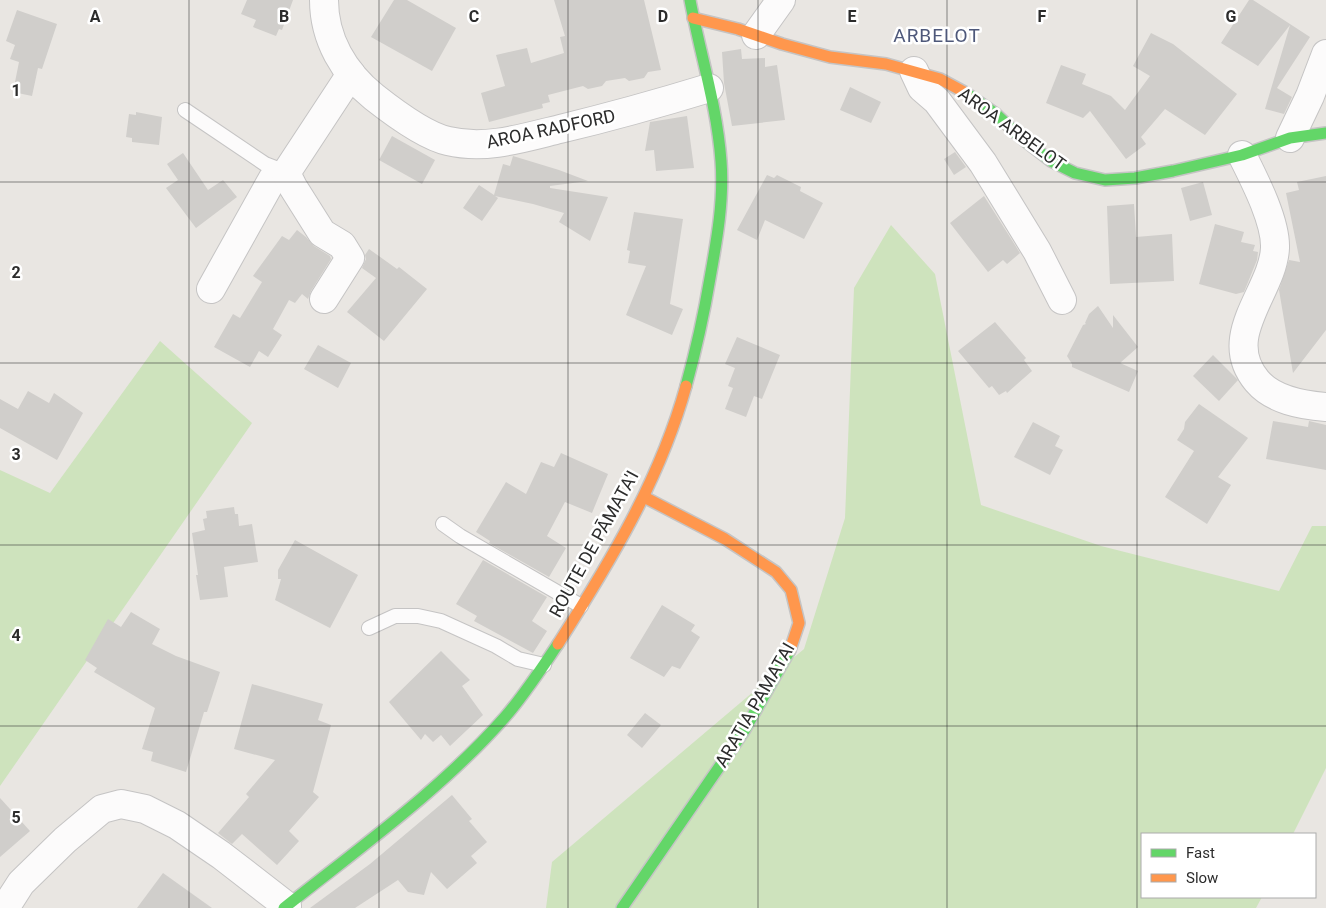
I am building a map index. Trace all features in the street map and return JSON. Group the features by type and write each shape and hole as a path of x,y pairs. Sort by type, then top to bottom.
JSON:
{"street":[{"name":"AROA RADFORD","path":"324,0 324,14 329,36 339,57 361,87 389,109 446,141 470,145 501,143 609,117 709,88"},
{"name":"ROUTE DE PĀMATA'I","path":"286,907 435,785 467,756 512,708 544,665 581,606 619,544 644,497 674,423 697,346 718,229 722,186 715,110 690,0"},
{"path":"756,35 781,0"},
{"name":"AROA ARBELOT","path":"693,18 738,29 830,57 886,64 940,79 963,91 996,114 1020,137 1051,161 1075,173 1105,180 1135,178 1242,155 1290,138 1326,133"},
{"path":"1290,138 1310,96 1326,54"},
{"path":"914,71 922,88 937,101 983,163 1037,251 1062,300"},
{"path":"211,289 272,178 286,173 351,74"},
{"path":"1242,155 1262,197 1272,230 1275,248 1271,268 1248,322 1243,345 1245,360 1252,375 1263,388 1281,398 1312,406 1326,407"},
{"path":"286,173 292,187 322,233 342,245 350,258 324,299"},
{"name":"ARATIA PAMATAI","path":"622,908 744,731 791,649 799,623 791,590 776,572 725,539 644,497"},
{"path":"5,908 21,883 65,840 102,809 121,804 145,809 177,825 221,855 286,907"}],"lane":[{"path":"185,110 266,164 286,173"},
{"path":"443,524 482,549 581,606"},
{"path":"369,628 395,616 418,616 441,621 496,646 518,659 544,665"}],"green space":[{"path":"891,225 935,274 981,505 1101,546 1279,591 1312,526 1326,526 1326,768 1294,833 1141,833 1141,898 1261,898 1256,908 546,908 552,862 804,649 845,518 854,288"},
{"path":"160,341 252,423 0,786 0,470 50,493"}],"building":[{"path":"247,0 293,0 282,30 279,29 276,36 253,27 256,20 241,14"},
{"path":"394,0 407,0 456,28 432,71 371,37"},
{"path":"554,0 644,0 661,70 648,72 644,78 629,81 625,78 606,81 602,86 588,89 583,86 548,95 550,102 542,104 543,108 489,122 481,93 505,86 496,55 527,48 531,63 564,53 560,37 565,36"},
{"path":"1249,0 1253,0 1310,37 1277,88 1292,97 1284,114 1265,109 1290,25 1258,66 1221,43"},
{"path":"17,10 57,24 42,69 38,68 32,96 13,92 19,62 10,59 15,45 6,41"},
{"path":"1151,33 1173,44 1237,94 1205,135 1165,109 1141,137 1146,144 1126,159 1090,111 1083,118 1046,103 1061,65 1086,74 1082,84 1111,96 1125,110 1150,76 1133,66"},
{"path":"741,49 742,59 765,58 765,67 777,65 785,120 732,126 724,83 722,52"},
{"path":"850,87 881,102 871,123 840,110"},
{"path":"136,112 162,117 159,145 132,142 132,138 126,137 129,114 136,115"},
{"path":"687,116 694,168 656,171 654,150 645,151 650,122"},
{"path":"392,136 435,160 422,184 379,160"},
{"path":"955,152 966,167 954,175 944,159"},
{"path":"183,153 208,190 223,180 237,197 196,228 166,188 178,180 167,164"},
{"path":"513,156 588,181 550,186 550,188 608,197 590,241 559,222 564,213 533,204 495,196 498,198 482,221 463,208 479,185 494,195 503,164 510,166"},
{"path":"767,175 774,178 777,175 801,187 800,191 823,203 804,239 765,220 757,240 737,230"},
{"path":"1326,176 1326,330 1293,373 1279,290 1289,260 1300,262 1286,193 1299,190 1297,182"},
{"path":"1203,182 1212,215 1190,221 1181,188"},
{"path":"984,196 1020,253 1007,264 1003,260 988,272 950,223"},
{"path":"1134,204 1136,237 1172,234 1174,281 1110,284 1107,206"},
{"path":"634,212 683,219 670,304 683,309 672,335 626,315 646,266 628,263 630,251 627,250"},
{"path":"1215,224 1244,232 1241,242 1255,245 1253,251 1258,252 1257,260 1244,292 1236,294 1199,284"},
{"path":"297,230 314,246 330,256 331,259 308,299 302,294 295,303 289,300 273,329 282,335 268,357 259,351 250,367 214,347 233,314 240,318 262,282 253,276 282,236 289,240"},
{"path":"369,249 397,269 399,267 427,289 384,341 347,312 376,278 362,268 366,259 365,255"},
{"path":"1098,306 1113,328 1113,315 1138,347 1120,363 1138,371 1129,392 1072,367 1067,356 1083,325 1086,324 1089,314"},
{"path":"995,322 1026,358 1024,360 1032,371 1007,393 1006,391 999,395 992,386 989,388 958,351"},
{"path":"737,337 780,355 762,399 754,396 746,417 725,409 733,388 728,386 735,368 725,364"},
{"path":"318,345 351,363 338,388 304,369"},
{"path":"1213,355 1238,380 1219,401 1193,376"},
{"path":"28,391 49,403 54,393 83,413 57,460 0,428 0,399 18,409"},
{"path":"1199,404 1248,438 1218,477 1231,485 1207,524 1165,497 1194,451 1177,440 1184,429 1185,422"},
{"path":"1273,421 1308,427 1309,421 1326,425 1326,470 1266,459"},
{"path":"1033,422 1060,436 1055,446 1063,450 1050,475 1014,457"},
{"path":"561,453 608,474 592,513 565,502 547,536 566,548 549,577 489,543 490,541 476,532 506,482 526,494 541,462 554,467"},
{"path":"234,507 235,514 238,514 239,526 252,524 258,562 224,567 228,597 200,600 192,533 205,530 203,519 207,518 206,511"},
{"path":"295,540 358,575 330,628 275,600 281,579 278,579 278,570"},
{"path":"483,560 547,597 532,621 547,631 533,653 474,621 477,616 456,604"},
{"path":"662,605 695,625 691,631 700,637 680,669 672,666 664,677 630,658"},
{"path":"131,612 160,629 152,644 176,656 220,672 207,712 204,712 186,772 151,761 153,752 142,749 155,708 94,672 97,668 85,660 108,619 121,627"},
{"path":"441,651 470,680 462,686 483,715 450,746 441,735 433,742 425,734 421,740 389,702"},
{"path":"252,684 323,704 318,720 331,725 313,792 319,797 289,831 299,841 277,865 242,834 232,844 218,833 249,797 246,794 275,760 234,749"},
{"path":"645,713 661,725 642,748 627,735"},
{"path":"452,795 472,819 469,821 487,842 471,856 477,863 447,889 431,872 424,895 408,892 398,880 355,908 310,908 370,864"},
{"path":"0,798 30,831 0,857"},
{"path":"163,873 212,908 137,908"}],"traffic: fast":[{"path":"686,386 708,292 722,190 716,120 690,0"},
{"path":"966,93 996,114 1020,137 1051,161 1075,173 1105,180 1135,178 1173,171 1242,155 1290,138 1326,133"},
{"path":"284,908 427,794 480,744 505,717 533,681 558,644"},
{"path":"622,908 744,731 790,650"}],"traffic: slow":[{"path":"693,18 738,29 782,44 830,57 886,64 940,79 966,93"},
{"path":"558,644 632,520 662,454 686,386"},
{"path":"644,497 725,539 776,572 791,590 799,623 790,650"}],"district":[{"name":"ARBELOT","path":"937,35"}]}
